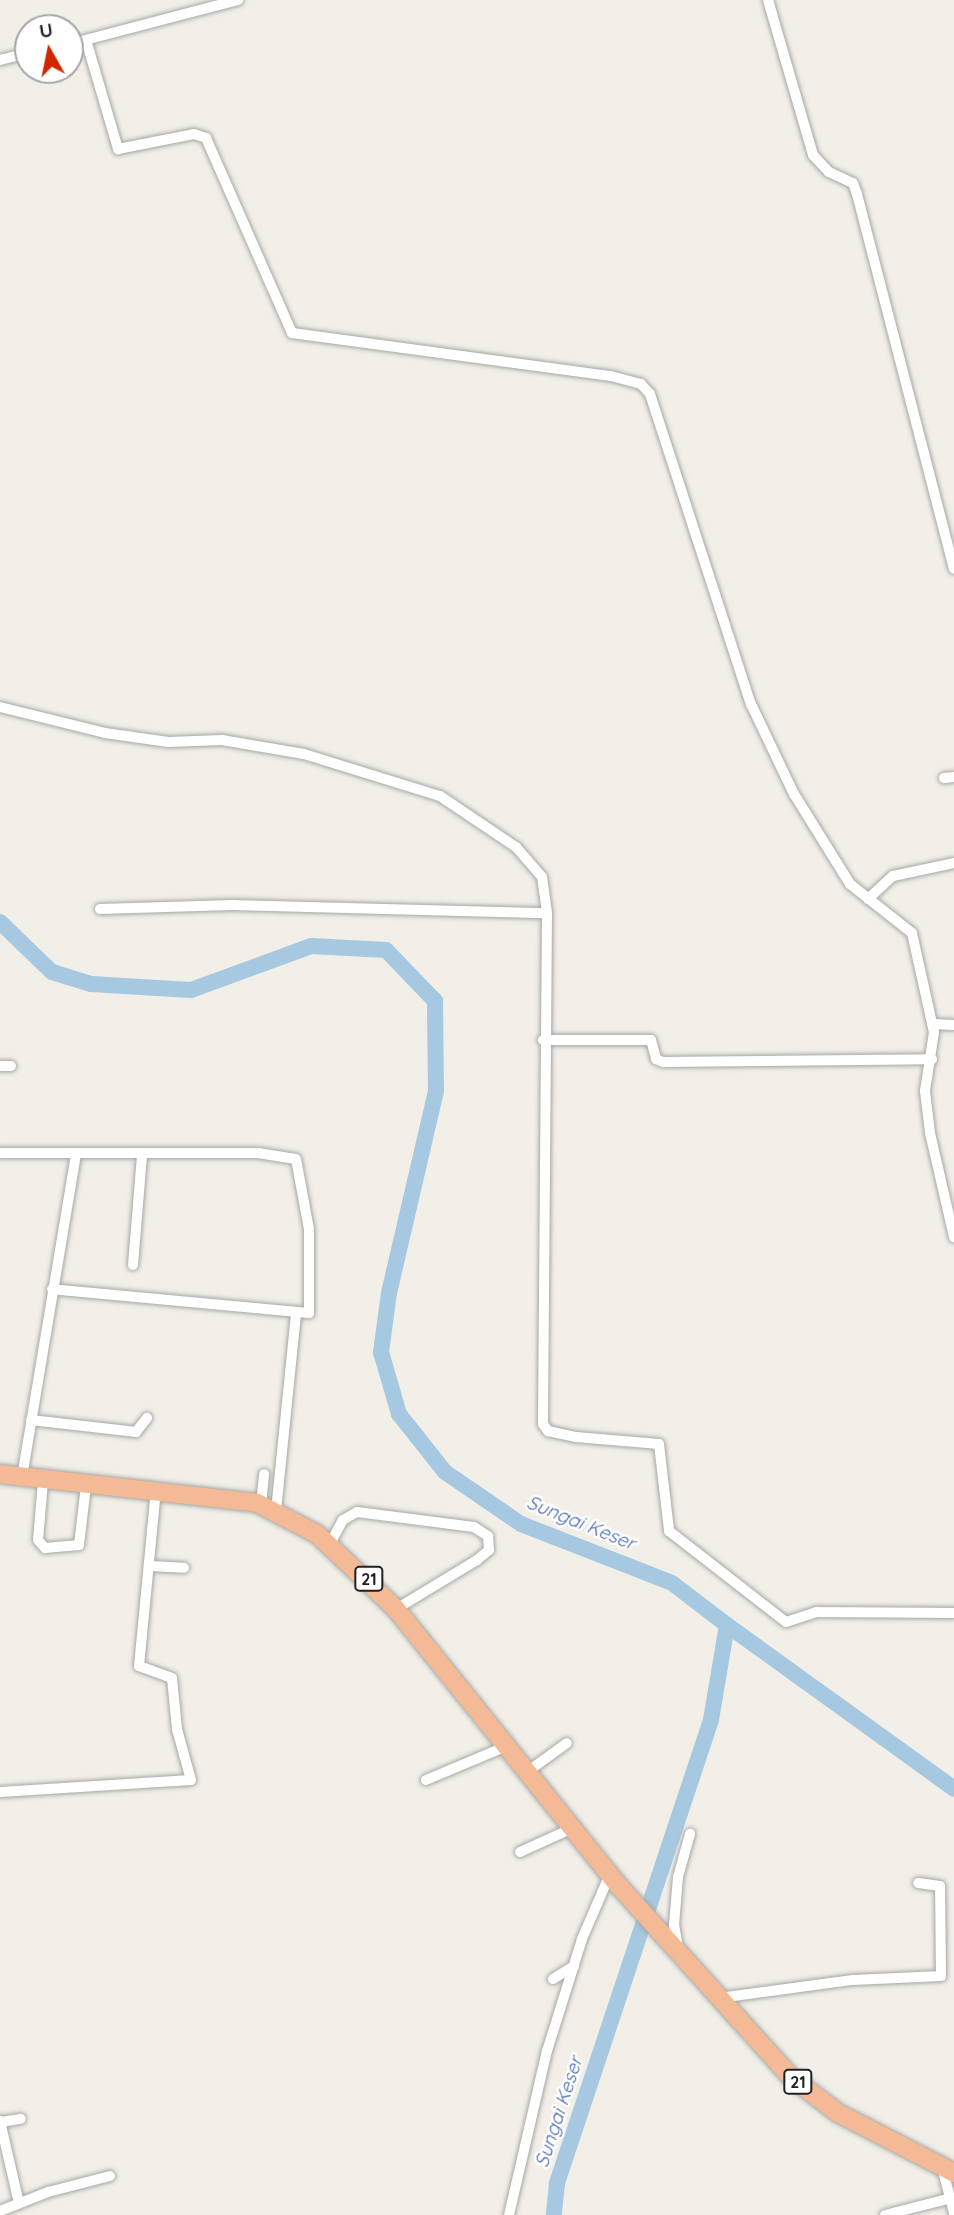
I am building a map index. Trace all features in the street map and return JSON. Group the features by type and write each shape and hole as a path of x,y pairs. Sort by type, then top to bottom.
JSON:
{"highway":[{"name":"21","path":"0,1474 268,1508 330,1544 396,1609 614,1879 717,1998 825,2105 948,2170"}],"street":[{"path":"238,0 86,40 118,149 194,134 206,138 292,332 611,376 641,384 650,394 751,704 810,823 850,884 912,933 933,1024 925,1098 941,1199 954,1237"},
{"path":"768,0 813,155 829,172 853,183 857,194 954,569"},
{"path":"0,707 105,733 168,742 222,740 304,754 440,796 535,865 542,877 547,914 543,1040 545,1428 659,1444 669,1531 786,1622 829,1612 954,1613"},
{"path":"868,899 893,876 954,863"},
{"path":"100,909 232,905 547,914"},
{"path":"933,1024 954,1025"},
{"path":"543,1040 651,1040 656,1059 663,1062 930,1059"},
{"path":"0,1153 294,1157 309,1229 309,1313 52,1289"},
{"path":"22,1477 76,1153"},
{"path":"133,1265 142,1156"},
{"path":"268,1508 296,1313"},
{"path":"32,1420 136,1432 147,1418"},
{"path":"264,1474 268,1508"},
{"path":"43,1481 38,1540 45,1548 79,1545 86,1485"},
{"path":"0,1791 191,1780 177,1729 172,1678 139,1666 156,1492"},
{"path":"330,1544 343,1520 357,1512 474,1527 488,1536 489,1550 477,1560 396,1609"},
{"path":"150,1566 184,1568"},
{"path":"527,1772 567,1743"},
{"path":"426,1780 506,1746"},
{"path":"520,1852 573,1828"},
{"path":"679,1955 674,1925 690,1834"},
{"path":"509,2215 573,1966 614,1879"},
{"path":"717,1998 853,1980 941,1976 940,1886 918,1883"},
{"path":"554,1979 573,1966"},
{"path":"19,2203 1,2121 21,2119"},
{"path":"948,2170 954,2213"},
{"path":"0,2211 110,2176"},
{"path":"886,2215 951,2198"}],"waterway":[{"name":"Sungai Keser","path":"0,922 52,972 91,984 191,990 311,946 386,950 435,1001 436,1091 389,1293 381,1352 399,1414 445,1472 521,1524 672,1583 727,1625 711,1720 557,2184 554,2215"},
{"path":"727,1625 954,1789"}]}
